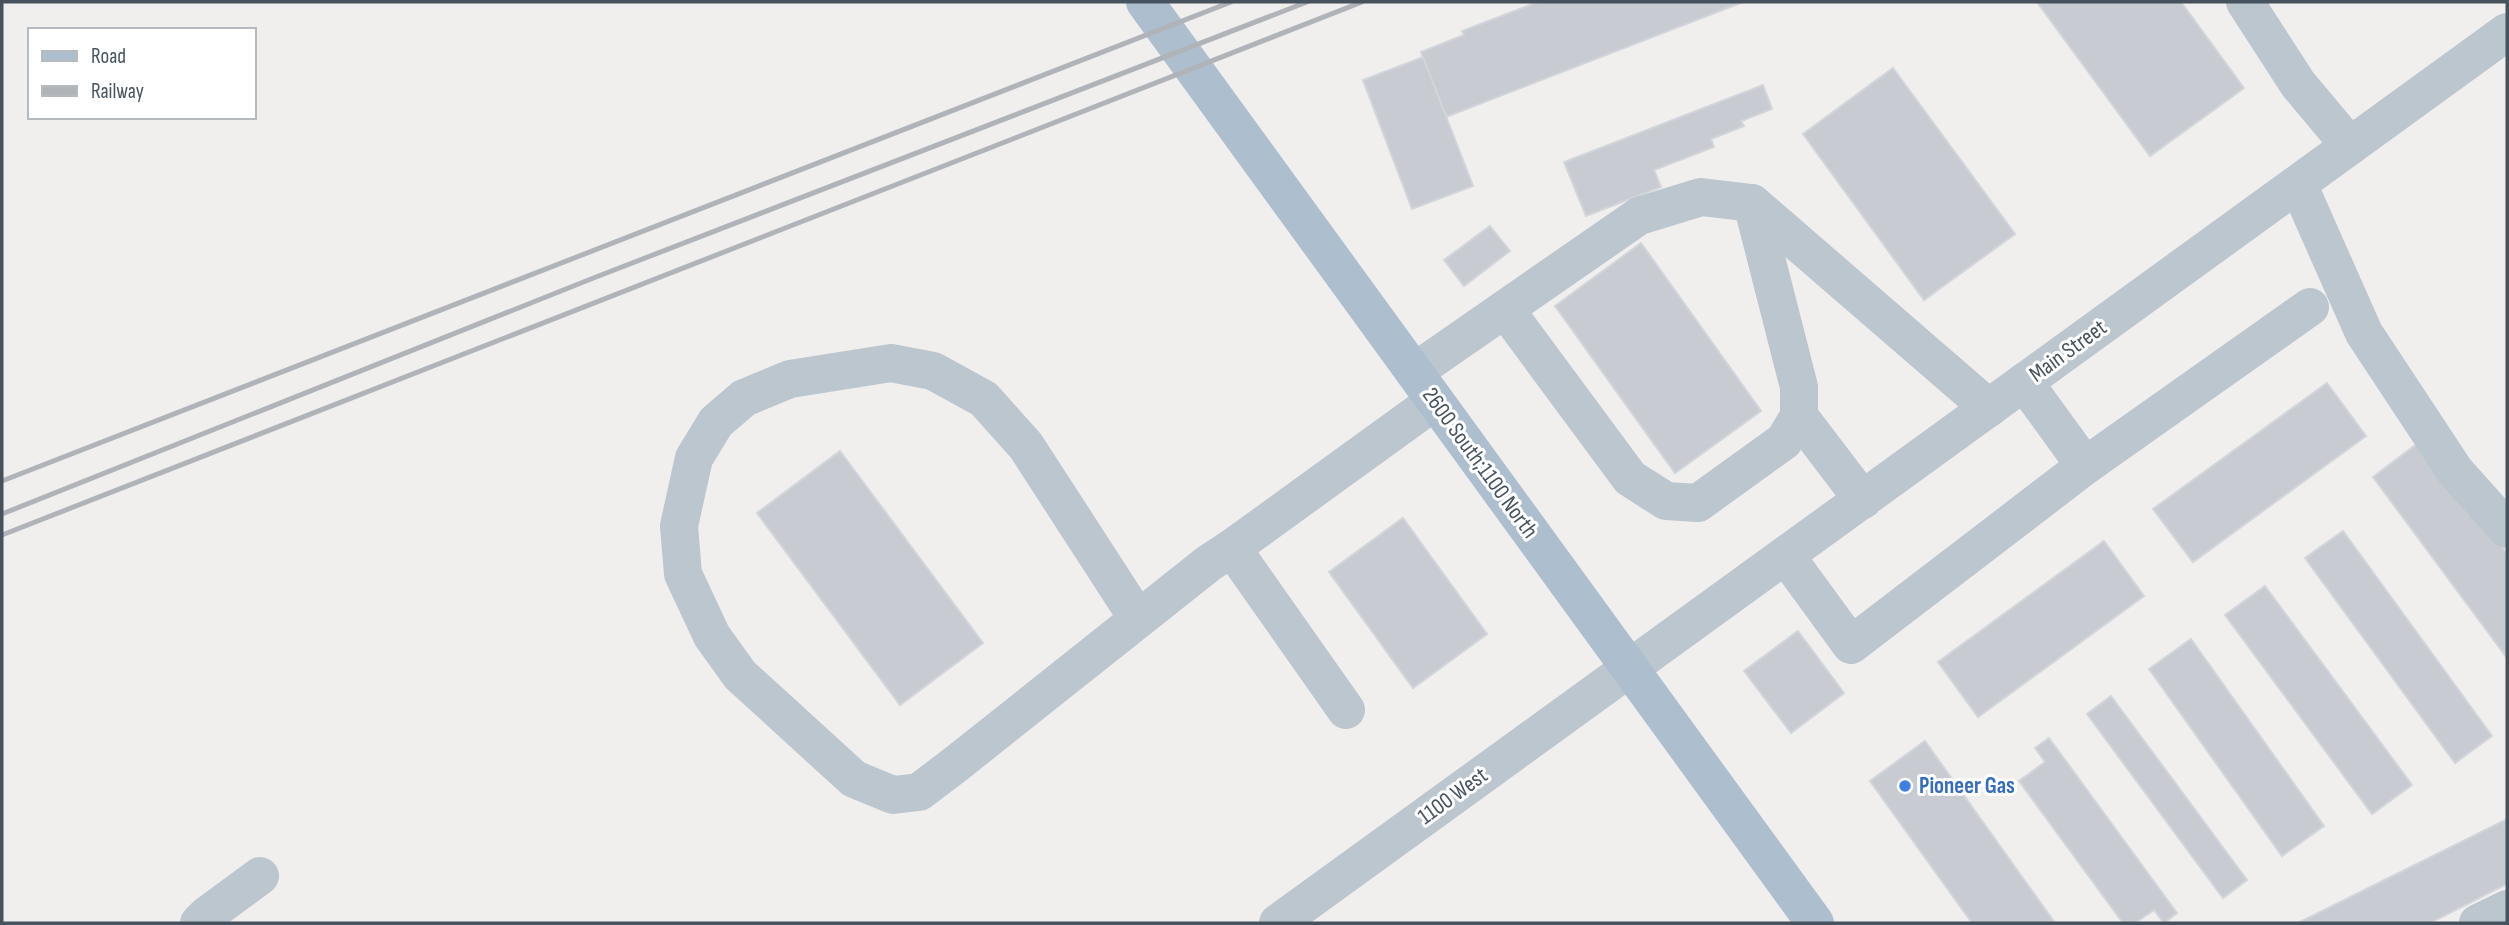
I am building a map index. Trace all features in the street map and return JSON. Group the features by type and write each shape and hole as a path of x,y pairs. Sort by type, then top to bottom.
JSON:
{"main road":[{"name":"2600 South;1100 North","path":"1145,2 1815,923"}],"street":[{"path":"2245,2 2298,83 2350,146"},
{"name":"Main Street","path":"1629,670 2507,32"},
{"path":"2298,184 2364,333 2455,471 2507,529"},
{"path":"1138,619 1026,446 984,399 933,372 891,363 790,379 744,398 716,422 694,458 679,526 683,574 712,635 740,675 853,779 893,795 919,792 1231,548 1424,386 1505,309 1639,216 1701,197 1752,203 1989,408"},
{"path":"1505,309 1630,478 1666,501 1698,503 1784,441 1799,416 1799,387 1752,203"},
{"path":"1786,556 1851,645 2085,466 2310,307"},
{"path":"2024,382 2085,466"},
{"path":"1799,416 1863,500"},
{"path":"1231,548 1346,710"},
{"name":"1100 West","path":"1278,923 1629,670"},
{"path":"199,923 260,876"},
{"path":"2478,923 2507,909"}],"building":[{"path":"1538,2 1743,2 1446,117 1421,52 1464,35 1462,31"},
{"path":"2037,2 2181,2 2244,88 2150,156"},
{"path":"1423,57 1473,186 1412,209 1363,80"},
{"path":"1893,68 2015,234 1924,300 1803,134"},
{"path":"1763,85 1772,109 1741,121 1744,126 1711,139 1714,147 1654,170 1661,187 1586,216 1564,162"},
{"path":"1490,226 1510,251 1464,286 1444,260"},
{"path":"1641,243 1761,411 1675,473 1555,306"},
{"path":"2327,383 2366,436 2193,562 2153,509"},
{"path":"2422,440 2507,554 2507,658 2373,477"},
{"path":"840,451 983,643 900,705 757,513"},
{"path":"1403,518 1487,634 1413,688 1329,572"},
{"path":"2343,531 2492,736 2455,763 2305,558"},
{"path":"2104,541 2144,596 1978,717 1938,662"},
{"path":"2265,586 2412,785 2372,814 2225,615"},
{"path":"1798,631 1844,693 1791,733 1744,671"},
{"path":"2191,639 2324,826 2282,856 2149,669"},
{"path":"2111,696 2247,880 2223,898 2087,714"},
{"path":"2049,738 2177,913 2164,923 2154,910 2135,923 2123,923 2019,781 2045,762 2035,748"},
{"path":"1925,741 2055,923 1972,923 1870,781"},
{"path":"2507,819 2507,884 2430,923 2298,923"}],"railway":[{"path":"2,481 1231,2"},
{"path":"2,514 596,277 1307,2"},
{"path":"2,535 1362,2"}],"place":[{"name":"Pioneer Gas","path":"1905,786"}]}
